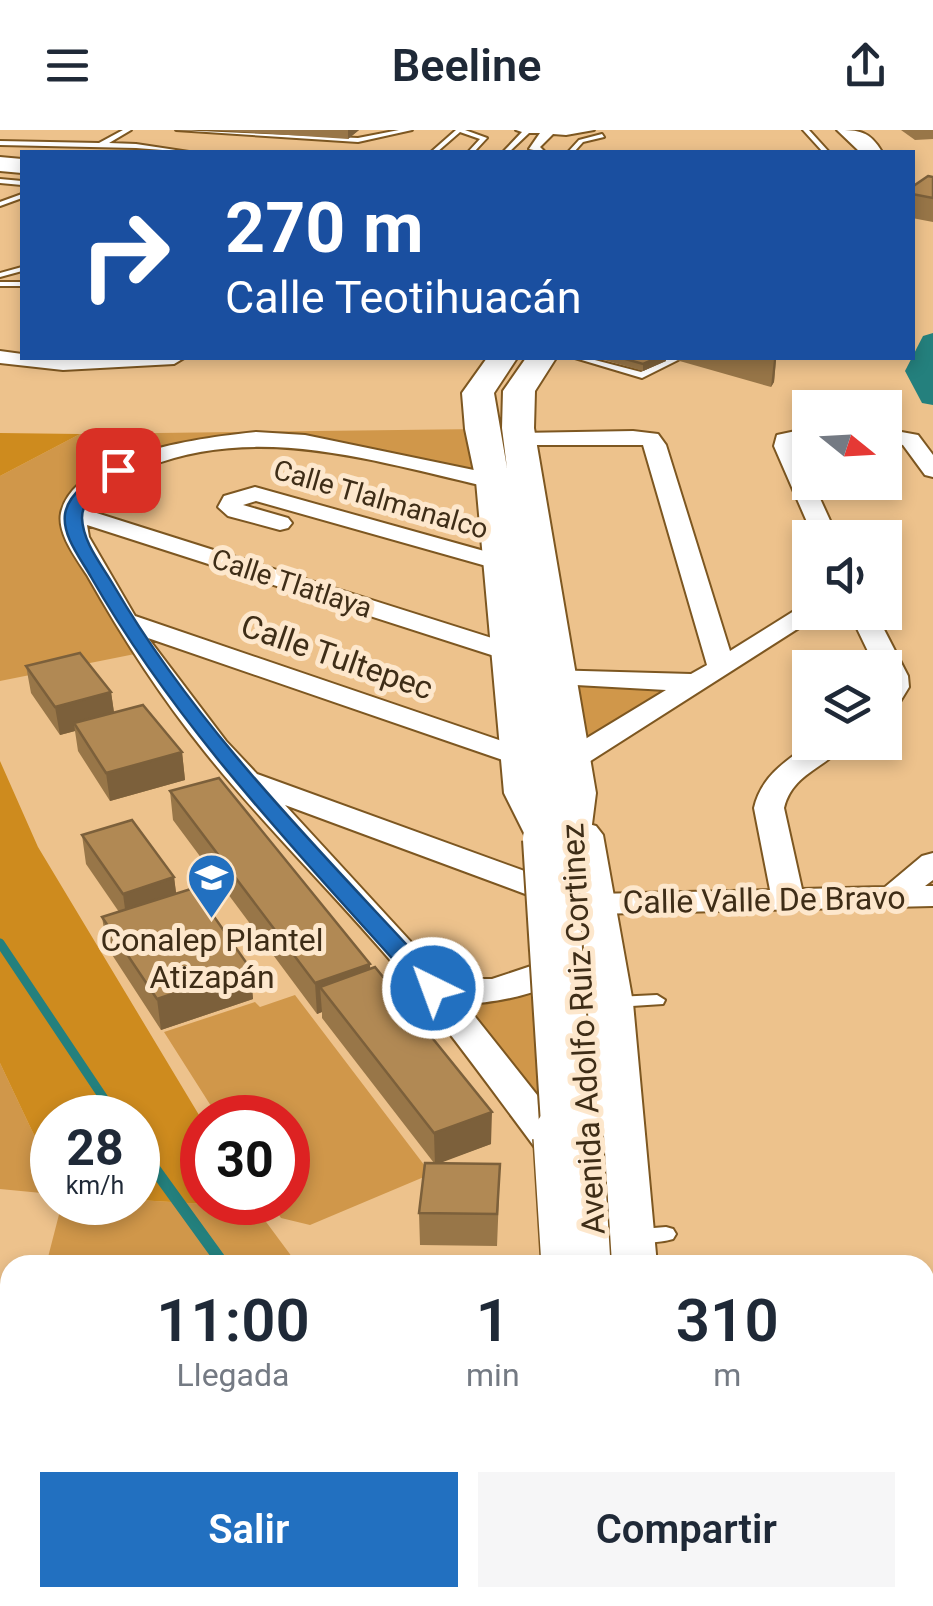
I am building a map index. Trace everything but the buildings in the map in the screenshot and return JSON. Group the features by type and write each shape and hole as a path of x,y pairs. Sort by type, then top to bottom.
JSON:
{"main road":[{"path":"847,130 866,144 879,140"},
{"name":"Avenida Adolfo Ruiz Cortinez","path":"511,373 558,676 550,810 548,1084 556,1255"},
{"name":"Avenida Adolfo Ruiz Cortinez","path":"511,373 481,429 493,481 504,564 510,654 550,810 621,1253"},
{"name":"Avenida Adolfo Ruiz Cortinez","path":"550,810 594,904 632,1001 621,1253"},
{"name":"Avenida Adolfo Ruiz Cortinez","path":"550,810 575,1255"},
{"path":"548,1084 570,1124 583,1171 621,1253"}],"street":[{"path":"38,360 63,364 78,360"},
{"path":"493,481 305,441 256,438 208,443 157,455 118,470 87,489 74,513 76,536 138,642 244,780 433,988 550,1139"},
{"path":"792,438 785,440 785,446 792,462"},
{"path":"902,438 910,440 933,470"},
{"path":"520,439 650,440 655,445 721,667"},
{"name":"Calle Tlalmanalco","path":"280,524 230,507 232,501 255,494 504,564"},
{"path":"220,560 307,507"},
{"name":"Calle Tlatlaya","path":"74,513 510,654"},
{"name":"Calle Tultepec","path":"128,622 550,810"},
{"path":"244,780 550,810 696,683 792,624"},
{"path":"558,676 696,683"},
{"path":"788,899 769,808 770,794 781,780 808,760"},
{"path":"893,897 933,863"},
{"name":"Calle Valle De Bravo","path":"594,904 933,896"},
{"path":"433,988 462,995 494,992 549,971"}],"lane":[{"path":"98,147 128,130"},
{"path":"178,130 358,140 409,130"},
{"path":"518,130 589,130 602,136 581,141 573,150"},
{"path":"509,150 528,130"},
{"path":"806,130 824,150"},
{"path":"436,150 458,131 484,138 473,150"},
{"path":"187,150 212,132"},
{"path":"536,150 529,146 552,132"},
{"path":"0,143 142,150"},
{"path":"586,360 642,375 673,360"}],"shaded area":[{"path":"481,429 493,481 256,438 118,470 73,513 145,652 0,681 0,476 80,434"},
{"path":"0,433 80,434 0,476"},
{"path":"558,676 695,683 570,761"},
{"path":"0,761 38,847 187,1095 180,1095 180,1203 160,1201 160,1095 30,1095 30,1126 0,1063"},
{"path":"549,971 551,1139 433,988"},
{"path":"295,995 431,1174 310,1225 310,1095 204,1095 164,1032 255,1002 260,1007"},
{"path":"0,1063 30,1126 30,1192 0,1189"},
{"path":"160,1201 180,1203 180,1225 268,1225 291,1255 49,1255 56,1225 160,1225"}],"waterway":[{"path":"933,342 920,371 933,396"},
{"path":"0,943 102,1095"},
{"path":"160,1176 217,1255"}],"place":[{"name":"Conalep Plantel Atizapán","path":"212,920"}],"route":[{"path":"118,470 87,489 74,513 76,536 138,642 216,748 433,988"}]}
